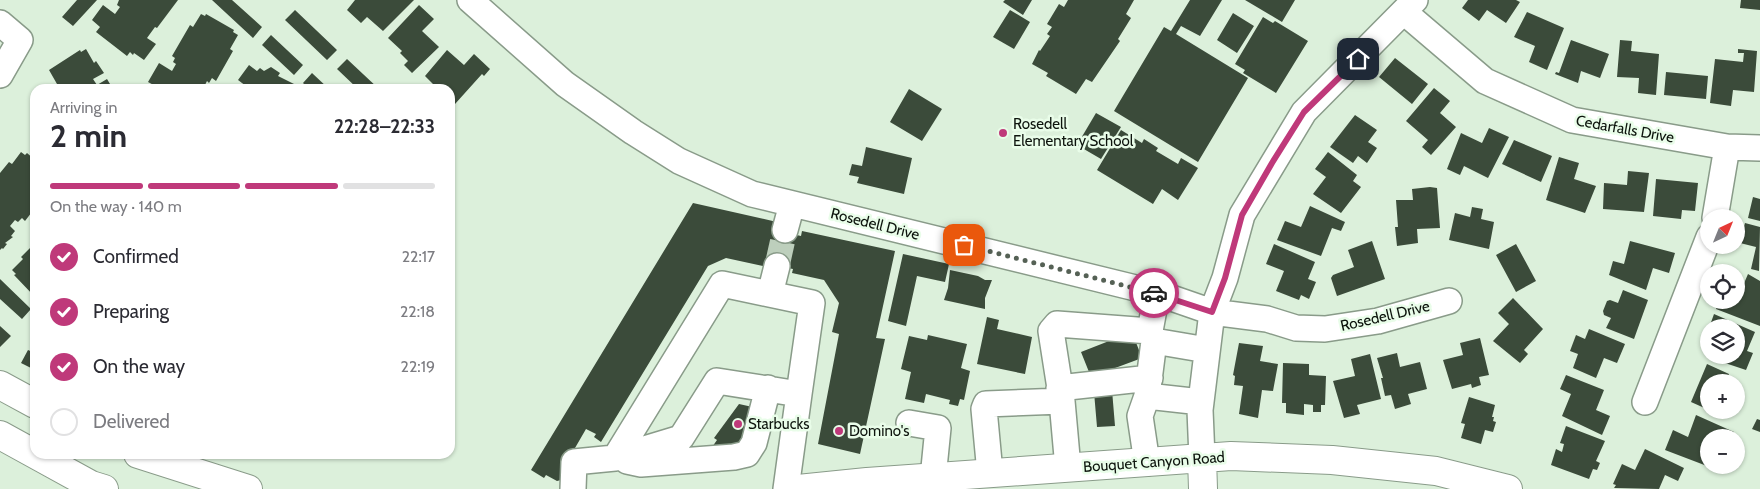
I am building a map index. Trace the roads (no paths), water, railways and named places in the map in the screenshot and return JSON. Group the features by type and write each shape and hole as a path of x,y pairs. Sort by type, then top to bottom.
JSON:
{"main road":[{"path":"0,385 30,401"},
{"path":"0,435 30,451"},
{"name":"Bouquet Canyon Road","path":"798,489 875,485 990,473 1231,456 1332,460 1436,471 1508,489"},
{"path":"1202,458 1203,489"},
{"path":"44,459 91,485 104,489"},
{"path":"154,459 248,489"}],"street":[{"name":"Rosedell Drive","path":"470,0 565,84 633,132 679,161 744,190 792,204 1157,294 1212,312 1267,319 1296,328 1325,329 1378,321 1449,301"},
{"path":"1202,458 1201,402 1212,312 1225,278 1242,215 1304,112 1409,6"},
{"name":"Cedarfalls Drive","path":"1409,6 1485,82 1572,120 1727,147 1760,148"},
{"path":"0,22 20,40 0,75"},
{"path":"1717,209 1727,147"},
{"path":"785,230 792,204"},
{"path":"1645,402 1702,254"},
{"path":"770,294 777,266"},
{"path":"615,458 722,284 812,303 786,489"},
{"path":"1147,463 1140,416 1148,387 1157,294"},
{"path":"1068,468 1061,394 1051,331 1057,324 1152,336 1207,350"},
{"path":"573,489 574,462 615,458 681,438 717,381 799,394"},
{"path":"990,473 984,408 986,404 1061,394 1148,387 1201,402"},
{"path":"615,458 641,464 734,458 748,454 754,443 768,388"},
{"path":"909,423 938,428 933,478"}],"tunnel":[{"path":"777,266 785,230"}],"place":[{"name":"Rosedell Elementary School","path":"1003,133"},
{"name":"Starbucks","path":"738,424"},
{"name":"Domino's","path":"839,431"}]}
